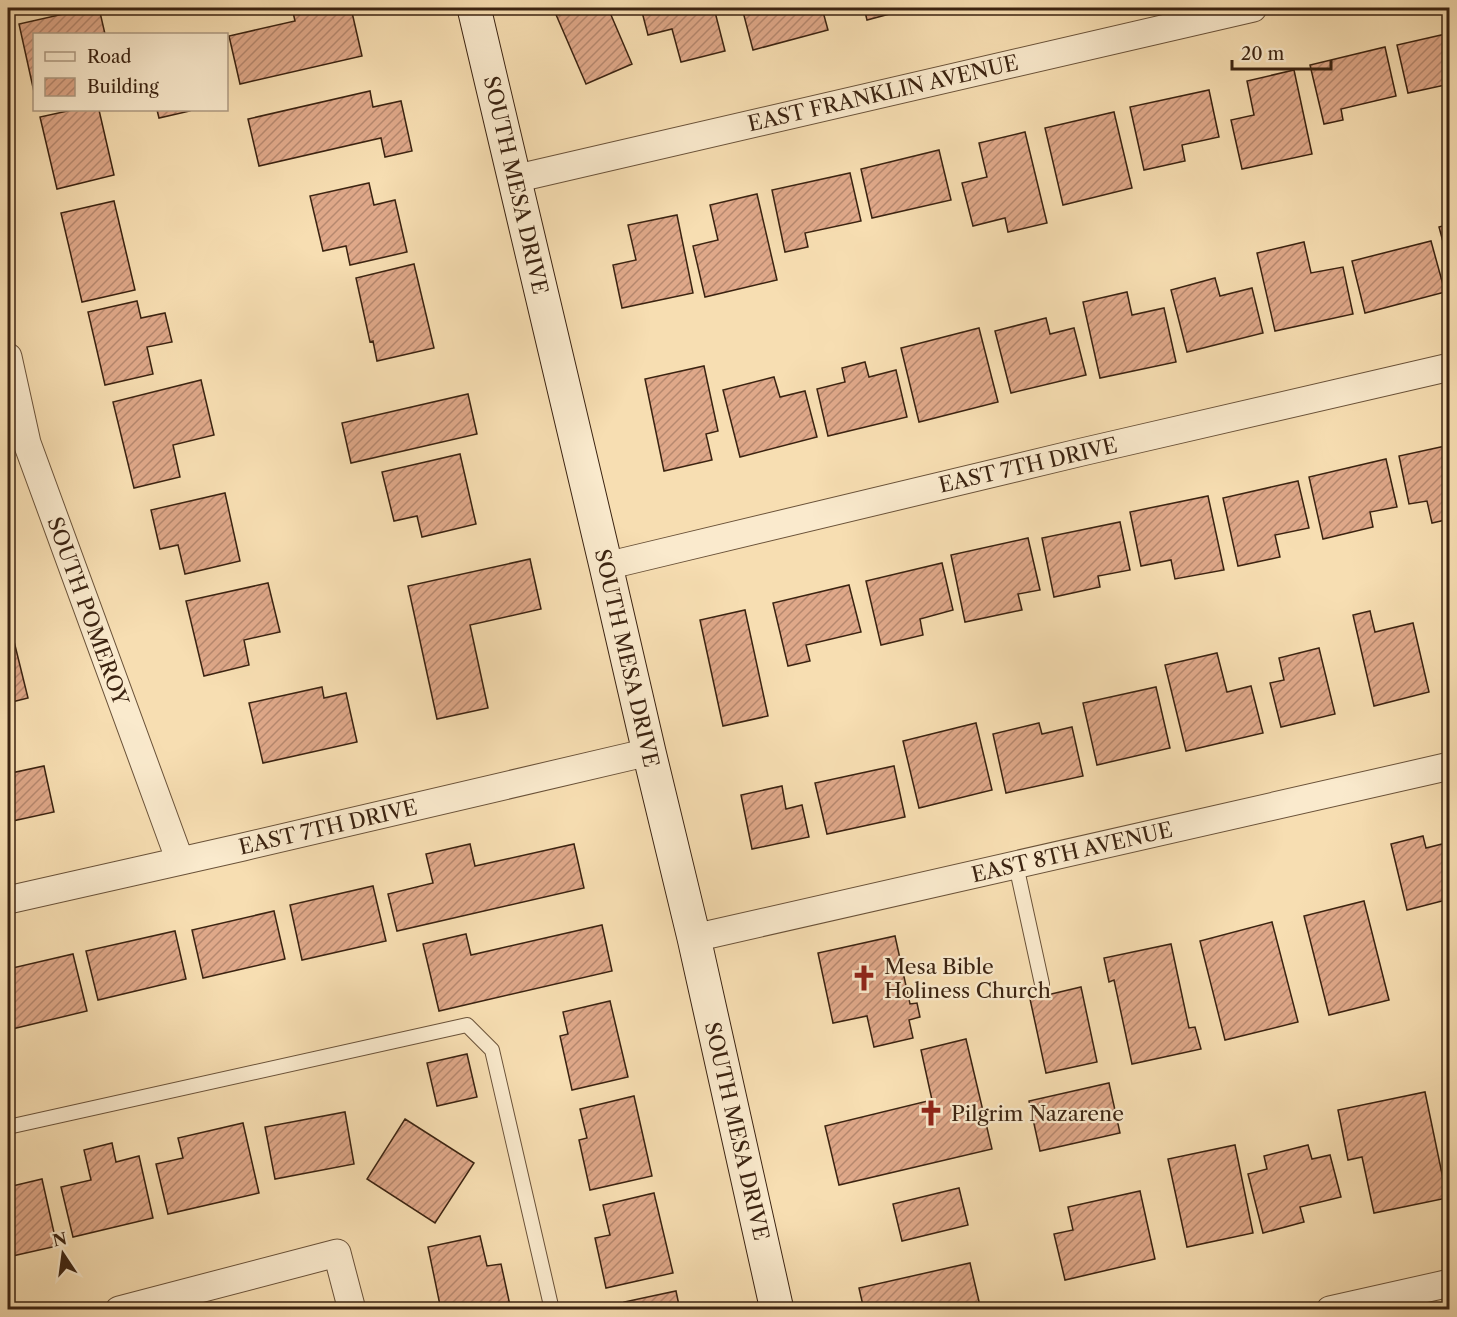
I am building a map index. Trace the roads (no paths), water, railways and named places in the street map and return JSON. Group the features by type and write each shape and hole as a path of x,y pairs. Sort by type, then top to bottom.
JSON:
{"main road":[{"name":"SOUTH MESA DRIVE","path":"474,8 694,938 777,1310"}],"street":[{"name":"EAST FRANKLIN AVENUE","path":"514,179 1253,8"},
{"name":"SOUTH POMEROY","path":"8,357 17,446 180,861"},
{"name":"EAST 7TH DRIVE","path":"606,566 1449,367"},
{"name":"EAST 7TH DRIVE","path":"8,900 649,752"},
{"name":"EAST 8TH AVENUE","path":"694,938 1449,766"},
{"path":"119,1310 337,1253 352,1310"},
{"path":"1330,1310 1449,1283"}],"lane":[{"path":"1016,864 1042,984"},
{"path":"8,1127 467,1025 492,1050 552,1310"}],"place":[{"name":"Mesa Bible Holiness Church","path":"864,978"},
{"name":"Pilgrim Nazarene","path":"931,1113"}]}
